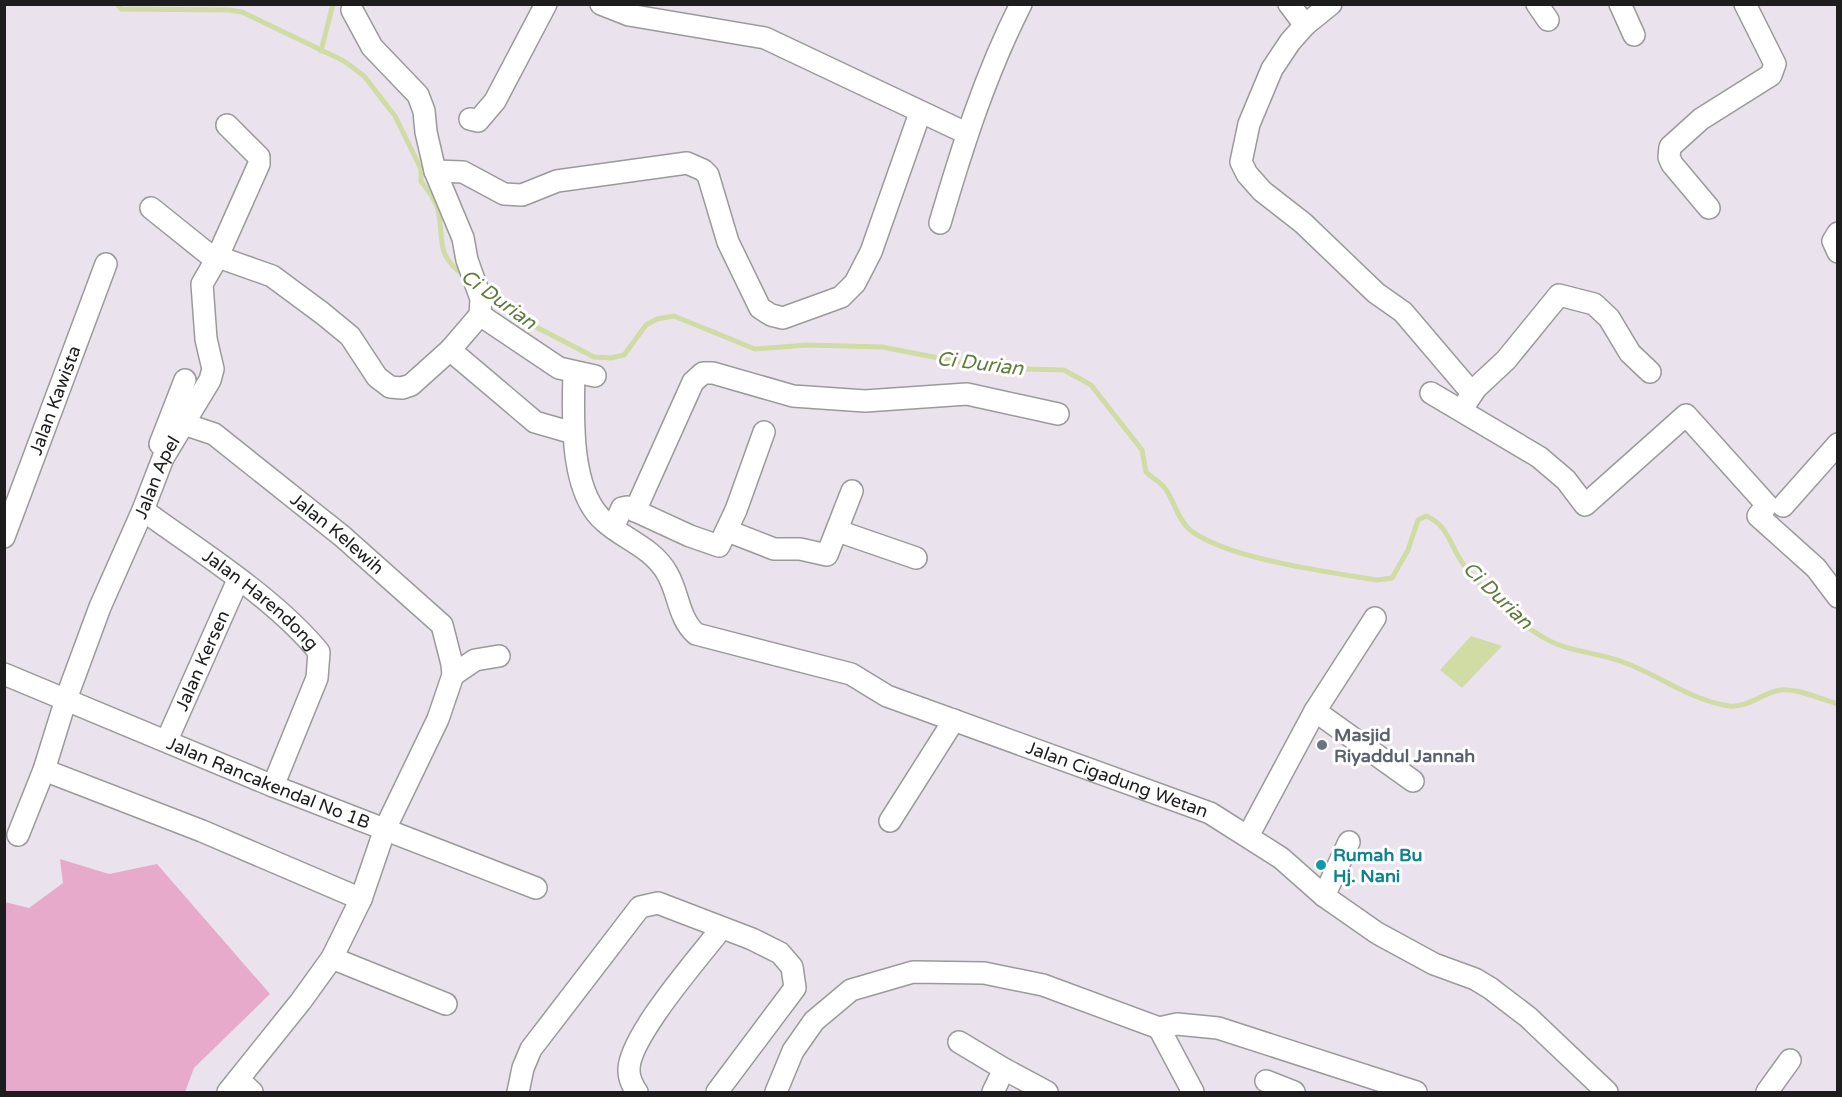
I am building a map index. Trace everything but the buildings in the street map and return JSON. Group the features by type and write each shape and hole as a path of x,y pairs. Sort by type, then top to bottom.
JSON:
{"street":[{"path":"470,119 478,121 495,101 546,4"},
{"path":"601,4 629,15 765,38 966,133"},
{"path":"940,224 966,133 999,48 1021,4"},
{"path":"1289,4 1305,25"},
{"path":"1331,4 1305,25 1290,42 1272,69 1248,124 1241,162 1247,174 1262,190 1304,224 1376,293 1403,312 1472,393"},
{"path":"1620,4 1634,35"},
{"path":"1709,208 1672,164 1669,157 1670,147 1701,119 1771,75 1775,69 1775,64 1745,4"},
{"path":"152,208 207,253 272,276 322,313 350,336 376,377 390,387 402,388 411,385 450,350 480,312 481,299 473,279 463,238 435,171 424,111 418,94 372,47 352,10"},
{"path":"435,171 463,172 504,194 522,195 557,181 687,162 703,170 708,176 729,242 759,308 771,315 783,318 840,297 855,283 870,252 920,113"},
{"name":"Jalan Apel","path":"18,835 44,770 66,699 100,607 144,510 163,458 193,412 213,369 206,339 202,284 217,258 259,164 259,157 227,125"},
{"path":"1838,233 1833,241 1838,252"},
{"name":"Jalan Kawista","path":"4,537 106,264"},
{"path":"1462,412 1472,393 1506,360 1559,295 1594,304 1609,318 1630,353 1650,372"},
{"path":"480,312 542,359 574,373 595,376"},
{"path":"450,350 535,422 573,433"},
{"name":"Jalan Cigadung Wetan","path":"574,373 573,433 580,474 590,503 596,513 613,528 642,545 660,563 674,588 686,626 696,634 851,674 887,696 1196,806 1281,858 1324,896 1377,933 1434,964 1490,988 1528,1017 1607,1092"},
{"path":"635,511 693,382 703,373 713,373 793,396 865,400 967,394 1058,414"},
{"path":"163,458 160,446 185,380"},
{"path":"1431,393 1539,457 1566,480 1585,505 1686,415 1767,505 1758,516 1816,568 1838,597"},
{"name":"Jalan Kelewih","path":"184,424 214,434 302,504 442,626 451,653 453,675"},
{"path":"613,528 622,508 635,511 714,546 723,542 764,432"},
{"path":"1783,506 1838,444"},
{"path":"728,531 774,549 800,549 823,556 831,550 852,491"},
{"name":"Jalan Harendong","path":"144,510 238,580 307,638 319,652 317,678 273,786"},
{"path":"838,531 916,558"},
{"name":"Jalan Kersen","path":"167,740 238,580"},
{"path":"1248,836 1315,711 1375,618"},
{"path":"240,1088 332,958 361,899 385,828 438,719 453,675 475,660 499,656"},
{"name":"Jalan Rancakendal No 1B","path":"4,674 273,786 536,888"},
{"path":"1315,711 1413,781"},
{"path":"890,821 954,720"},
{"path":"44,770 202,831 361,899"},
{"path":"1324,896 1348,842"},
{"path":"518,1092 523,1068 540,1035 640,907 658,903 752,939 780,953 792,967 795,988 717,1092"},
{"path":"636,1092 629,1070 633,1053 655,1014 721,929"},
{"path":"332,958 446,1004"},
{"path":"776,1092 793,1052 814,1021 850,990 912,972 984,974 1043,985 1159,1028 1177,1024 1218,1028 1416,1092"},
{"path":"1159,1028 1193,1092"},
{"path":"959,1042 1047,1092"},
{"path":"1767,1092 1790,1060"},
{"path":"993,1092 1004,1069"},
{"path":"1266,1081 1294,1092"}],"shaded area":[{"path":"1471,636 1502,646 1462,688 1440,670"},
{"path":"60,859 109,874 157,864 270,994 194,1068 185,1092 5,1092 5,902 29,908 63,883"}],"waterway":[{"name":"Ci Durian","path":"117,4 121,9 242,12 344,61 364,76 395,116 421,169 421,181 436,205 446,256 465,276"},
{"path":"321,51 333,4"},
{"name":"Ci Durian","path":"485,289 538,328 594,357 611,358 624,355 646,325 657,319 674,316 755,349 807,345 882,347 990,368 1064,370 1091,385 1142,450 1146,472 1164,487 1190,530 1207,540 1228,549 1279,563 1377,580 1392,578 1408,550 1418,520 1426,516 1440,525 1459,558 1480,585 1509,613 1550,641 1571,649 1623,662 1688,693 1715,703 1729,706 1742,705 1773,692 1787,690 1838,704"}],"place":[{"name":"Masjid Riyaddul Jannah","path":"1322,745"},
{"name":"Rumah Bu Hj. Nani","path":"1321,865"}]}
